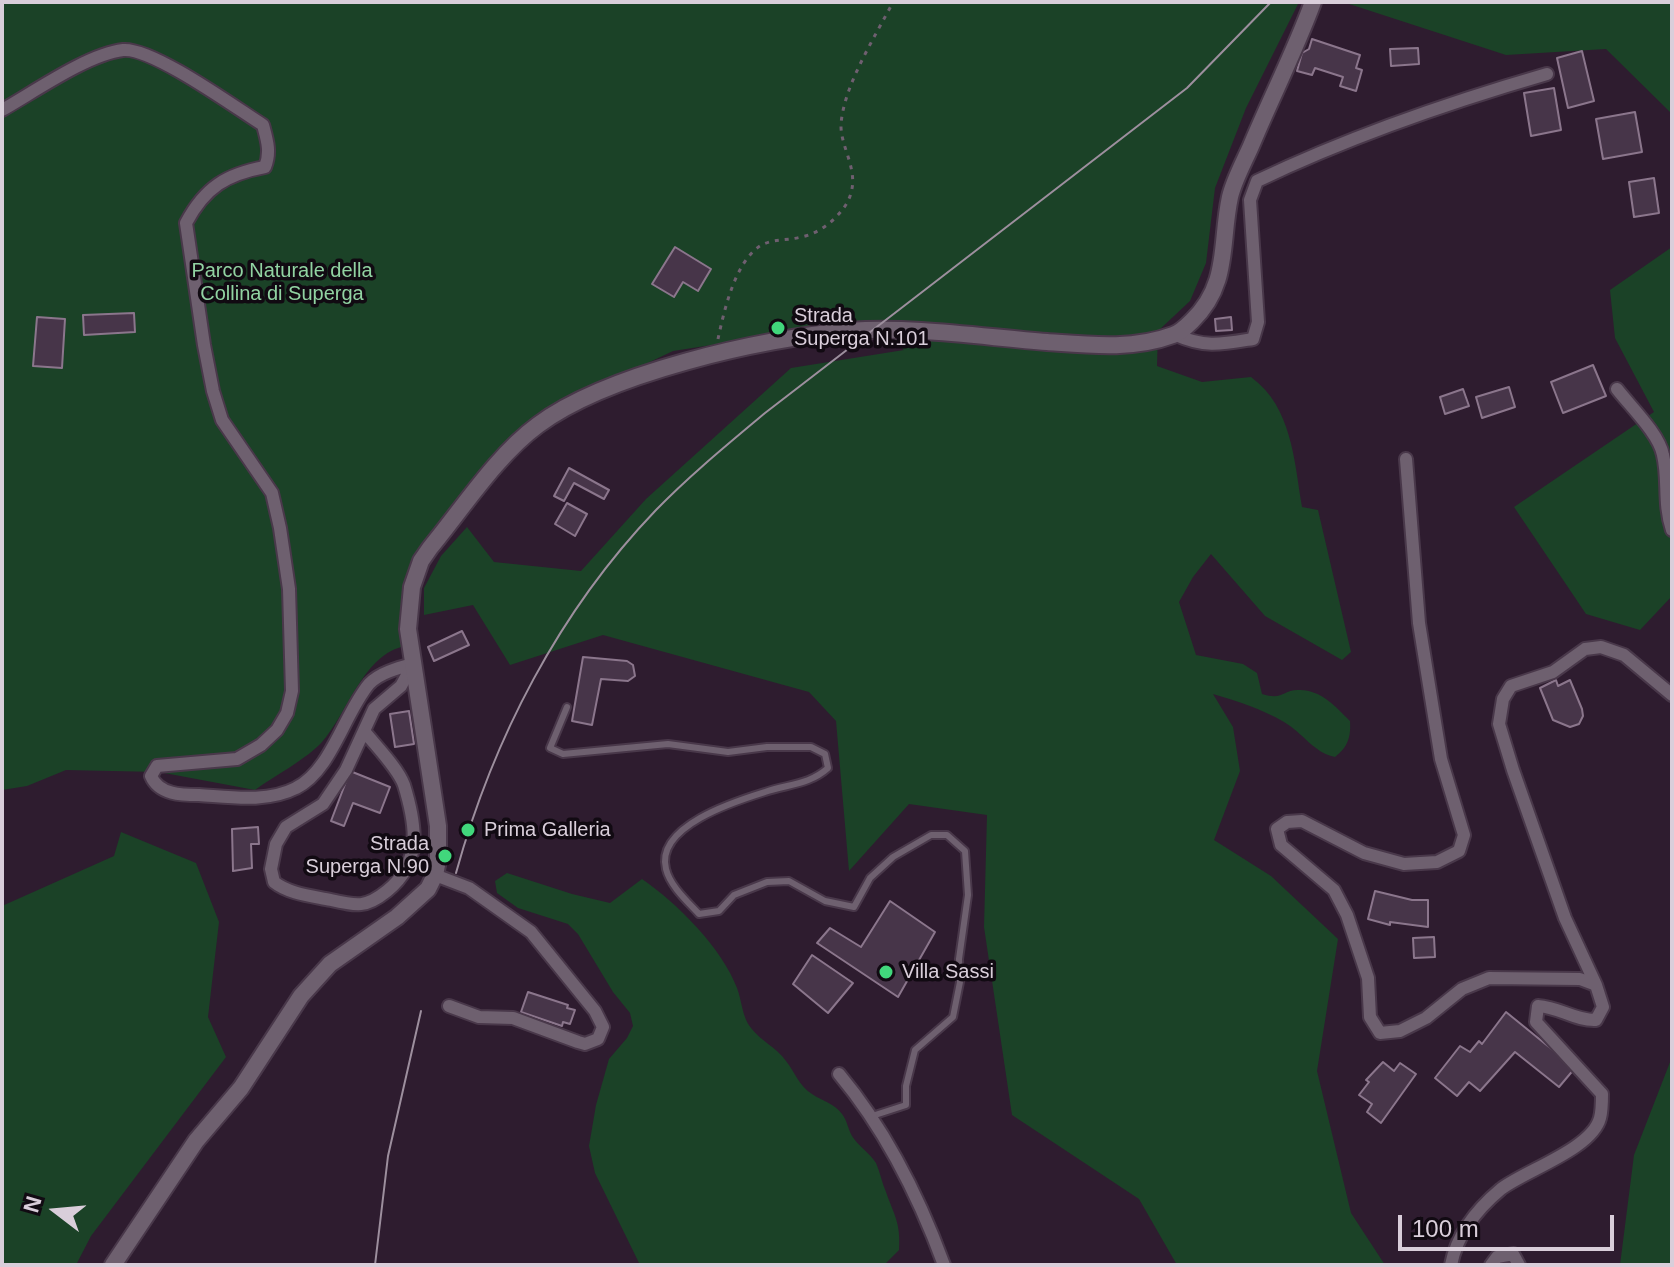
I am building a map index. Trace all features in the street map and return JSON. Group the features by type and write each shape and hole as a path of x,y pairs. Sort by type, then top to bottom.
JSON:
{"street":[{"path":"113,1265 196,1141 241,1088 301,996 336,958 415,903 435,875 438,826 408,619 416,574 430,548 506,455 539,424 568,406 644,375 803,336 851,331 916,332 1091,345 1135,345 1176,335 1208,301 1220,278 1230,195 1313,2"},
{"path":"2,110 101,55 126,49 152,56 263,125 267,139 269,156 265,167 228,176 194,207 186,223 213,391 222,420 272,493 278,517 289,589 292,691 287,713 277,730 261,745 237,759 157,766 151,776 153,782 178,794 254,798 294,790 313,777 370,682 394,669 413,664"},
{"path":"1176,335 1196,344 1253,339 1258,322 1250,200 1257,181 1389,123 1547,74"},
{"path":"1617,389 1660,444 1672,530"},
{"path":"1406,459 1419,623 1441,759 1464,835 1459,851 1437,862 1404,864 1364,853 1302,821 1287,822 1277,829 1281,845 1334,890 1347,915 1368,978 1370,1017 1380,1033 1400,1031 1426,1018 1462,989 1489,978 1580,979 1596,985"},
{"path":"1451,1265 1454,1248 1476,1213 1503,1188 1585,1140 1600,1120 1602,1094 1536,1022 1538,1006 1552,1007 1585,1020 1596,1020 1603,1007 1565,918 1513,770 1499,724 1503,699 1511,686 1553,672 1585,649 1601,647 1624,655 1672,695"},
{"path":"364,731 403,782 415,829 411,864 392,887 366,905 283,890 274,882 271,869 276,844 286,827 323,804 346,770 374,709 401,686 413,664"},
{"path":"435,875 469,888 531,932 595,1011 603,1027 598,1039 585,1044 513,1018 479,1017 449,1006"},
{"path":"839,1074 896,1159 930,1226 944,1265"},
{"path":"1491,1265 1497,1257 1513,1254 1519,1265"}],"lane":[{"path":"567,707 550,748 563,754 668,744 728,752 767,747 811,747 825,754 828,768 816,778 766,791 716,810 695,819 676,836 665,868 699,914 719,911 734,895 767,882 789,881 825,901 854,907 870,878 893,857 931,835 947,835 965,851 968,895 959,959 960,982 953,1017 915,1050 906,1086 906,1105 870,1117"}],"path":[{"path":"722,354 717,340 724,308 743,264 759,247 781,238 802,237 833,221 849,200 853,167 841,127 847,96 893,2"}],"green space":[{"name":"Parco Naturale della Collina di Superga","path":"2,2 1299,2 1246,108 1215,188 1206,263 1190,301 1158,331 1157,366 1202,382 1251,377 1265,389 1275,403 1289,436 1302,507 1318,510 1351,652 1342,660 1265,616 1211,554 1179,602 1196,655 1243,664 1257,673 1262,694 1279,696 1300,690 1315,693 1328,700 1350,721 1348,741 1335,757 1315,747 1276,717 1213,694 1233,727 1240,771 1214,840 1271,876 1338,939 1317,1071 1351,1213 1385,1265 1177,1265 1139,1199 1012,1115 984,927 987,815 909,804 849,871 836,721 809,692 603,635 510,665 473,605 424,615 424,588 441,556 467,527 494,562 581,571 646,499 791,368 904,350 867,321 673,351 576,397 530,426 419,548 401,647 387,653 365,675 331,730 316,748 255,790 159,772 66,770 27,786 2,790"},
{"path":"1343,2 1672,2 1672,114 1606,49 1506,55"},
{"path":"1672,247 1672,596 1640,630 1586,614 1514,507 1654,412 1615,338 1610,290"},
{"path":"121,832 196,863 219,922 208,1017 226,1057 91,1236 76,1265 2,1265 2,906 114,856"},
{"path":"507,873 610,903 642,879 697,928 730,973 751,1028 782,1056 808,1091 839,1110 855,1140 876,1163 899,1233 899,1250 884,1265 640,1265 595,1173 589,1146 609,1059 633,1026 630,1013 613,992 578,934 568,924 518,908 497,893 495,881"},
{"path":"1672,1057 1672,1265 1620,1265 1634,1155"}],"building":[{"path":"1312,39 1360,55 1356,68 1362,70 1356,91 1340,86 1343,77 1315,68 1312,75 1297,71 1302,53 1309,49"},
{"path":"1418,48 1419,64 1391,66 1390,49"},
{"path":"1582,51 1594,101 1568,108 1557,58"},
{"path":"1554,88 1561,130 1531,136 1524,93"},
{"path":"1635,112 1642,152 1603,159 1596,119"},
{"path":"1654,178 1659,213 1634,217 1629,182"},
{"path":"675,247 711,269 698,291 683,282 674,297 652,284"},
{"path":"134,313 135,332 84,335 83,315"},
{"path":"37,317 65,319 62,368 33,366"},
{"path":"1231,317 1232,330 1216,331 1215,319"},
{"path":"1593,365 1606,396 1563,413 1551,382"},
{"path":"1509,387 1515,407 1482,418 1476,397"},
{"path":"1463,389 1469,406 1445,414 1440,397"},
{"path":"569,468 609,490 604,499 574,483 564,501 554,496"},
{"path":"567,503 587,514 575,536 555,524"},
{"path":"462,631 469,645 434,661 428,647"},
{"path":"583,657 627,661 633,665 635,676 628,681 601,679 592,725 572,721"},
{"path":"1556,680 1558,686 1570,680 1582,709 1579,724 1570,727 1553,720 1540,688"},
{"path":"409,711 414,744 395,747 390,714"},
{"path":"350,771 390,787 380,813 353,803 344,826 331,821"},
{"path":"258,827 259,844 251,844 252,868 233,871 232,829"},
{"path":"1375,891 1412,900 1428,900 1428,927 1390,922 1390,925 1368,919"},
{"name":"Villa Sassi","path":"890,901 935,932 898,997 817,943 830,928 861,947"},
{"path":"1434,937 1435,957 1414,958 1413,938"},
{"path":"812,955 853,983 828,1013 793,984"},
{"path":"528,992 575,1010 570,1024 563,1022 562,1026 521,1012"},
{"path":"1506,1012 1575,1068 1559,1087 1515,1052 1480,1091 1469,1082 1457,1096 1435,1078 1460,1046 1470,1052 1479,1041 1482,1044"},
{"path":"1383,1062 1394,1071 1400,1063 1416,1074 1381,1123 1367,1112 1372,1104 1359,1095 1369,1082 1366,1080"}],"tram line":[{"path":"456,873 489,774 534,679 589,590 656,510 765,413 1187,88 1271,2"},
{"path":"375,1265 388,1156 421,1011"}],"place":[{"name":"Strada Superga N.101","path":"778,328"},
{"name":"Prima Galleria","path":"468,830"},
{"name":"Strada Superga N.90","path":"445,856"},
{"name":"Villa Sassi","path":"886,972"}]}
